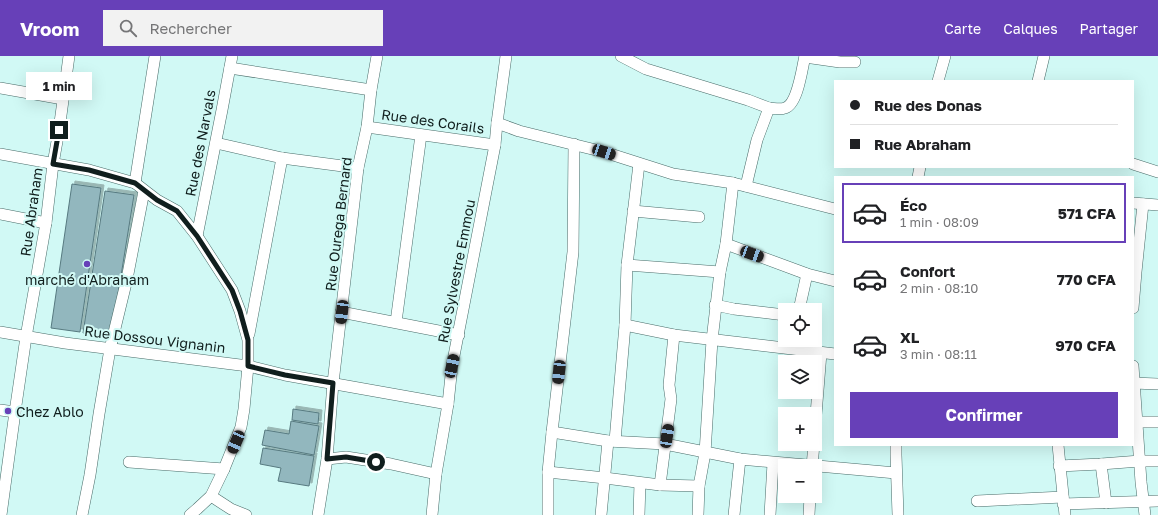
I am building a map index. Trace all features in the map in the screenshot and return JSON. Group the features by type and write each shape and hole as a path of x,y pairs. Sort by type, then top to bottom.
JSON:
{"street":[{"name":"Rue Abraham","path":"1,515 26,337 46,223 69,56"},
{"path":"135,183 155,56"},
{"name":"Rue des Narvals","path":"197,236 232,56"},
{"name":"Rue Ourega Bernard","path":"318,515 327,459 333,383 358,168 367,128 371,90 377,56"},
{"name":"Rue Sylvestre Emmou","path":"432,515 436,474 448,404 452,366 495,145 506,56"},
{"path":"621,56 646,69 748,100 768,108 785,108 793,102 805,57 840,62 855,62"},
{"path":"938,80 945,56"},
{"path":"1038,80 1044,56"},
{"path":"230,68 371,90"},
{"path":"0,88 63,99"},
{"path":"746,186 757,140 768,108"},
{"path":"497,123 604,152 672,174 733,183 834,209"},
{"name":"Rue des Corails","path":"367,128 495,145"},
{"path":"396,322 421,135"},
{"path":"216,143 282,158 358,168"},
{"path":"548,515 548,472 573,252 574,144"},
{"path":"0,154 89,170 135,183 157,200 177,211 197,236 232,290 240,311 248,340"},
{"path":"190,515 211,496 224,470 241,427 248,366 248,340 282,158"},
{"path":"601,515 605,478 612,441 625,324 627,264 639,164"},
{"path":"1134,164 1158,172"},
{"path":"698,515 699,486 706,453 715,305 726,244 733,183"},
{"path":"82,515 90,475 110,349 127,279 144,191"},
{"path":"1134,282 1138,203 1158,205"},
{"path":"633,212 699,217"},
{"path":"0,214 46,223"},
{"path":"726,244 806,274 834,281"},
{"path":"627,264 720,272"},
{"path":"800,303 806,274"},
{"path":"715,305 734,309 778,314"},
{"path":"342,312 459,335"},
{"path":"625,324 674,335 834,354"},
{"name":"Rue Dossou Vignanin","path":"0,332 110,349 248,366 285,375 448,404"},
{"path":"660,485 671,399 669,385 674,335"},
{"path":"817,407 821,353"},
{"path":"1145,515 1135,422 1134,383 1158,384"},
{"path":"0,410 15,412"},
{"path":"1135,422 1158,422"},
{"path":"552,432 612,441 665,444 740,460 778,463"},
{"path":"896,446 898,515"},
{"path":"1058,446 1063,506"},
{"path":"327,459 346,457 391,464 436,474"},
{"path":"734,515 740,460"},
{"path":"1059,466 1158,460"},
{"path":"129,462 224,470"},
{"path":"770,515 773,463"},
{"path":"1101,464 1106,504"},
{"path":"822,467 896,473"},
{"path":"548,472 660,485 699,486"},
{"path":"639,515 640,483"},
{"path":"211,496 231,509 246,515"},
{"path":"977,501 1063,506 1158,501"},
{"path":"809,515 810,503"}],"building":[{"path":"72,184 101,188 80,332 51,328"},
{"path":"105,191 134,195 111,338 83,333"},
{"path":"293,409 319,413 318,424 292,420"},
{"path":"291,421 319,426 314,455 262,445 265,430 289,434"},
{"path":"263,448 314,456 309,486 278,481 281,468 260,464"}],"place":[{"name":"marché d'Abraham","path":"87,264"},
{"name":"Chez Ablo","path":"8,411"}],"route":[{"path":"59,130 53,164 89,170 135,183 157,200 177,211 188,224 232,290 240,311 248,340 248,366 285,375 333,383 327,459 346,457 376,462"}]}
